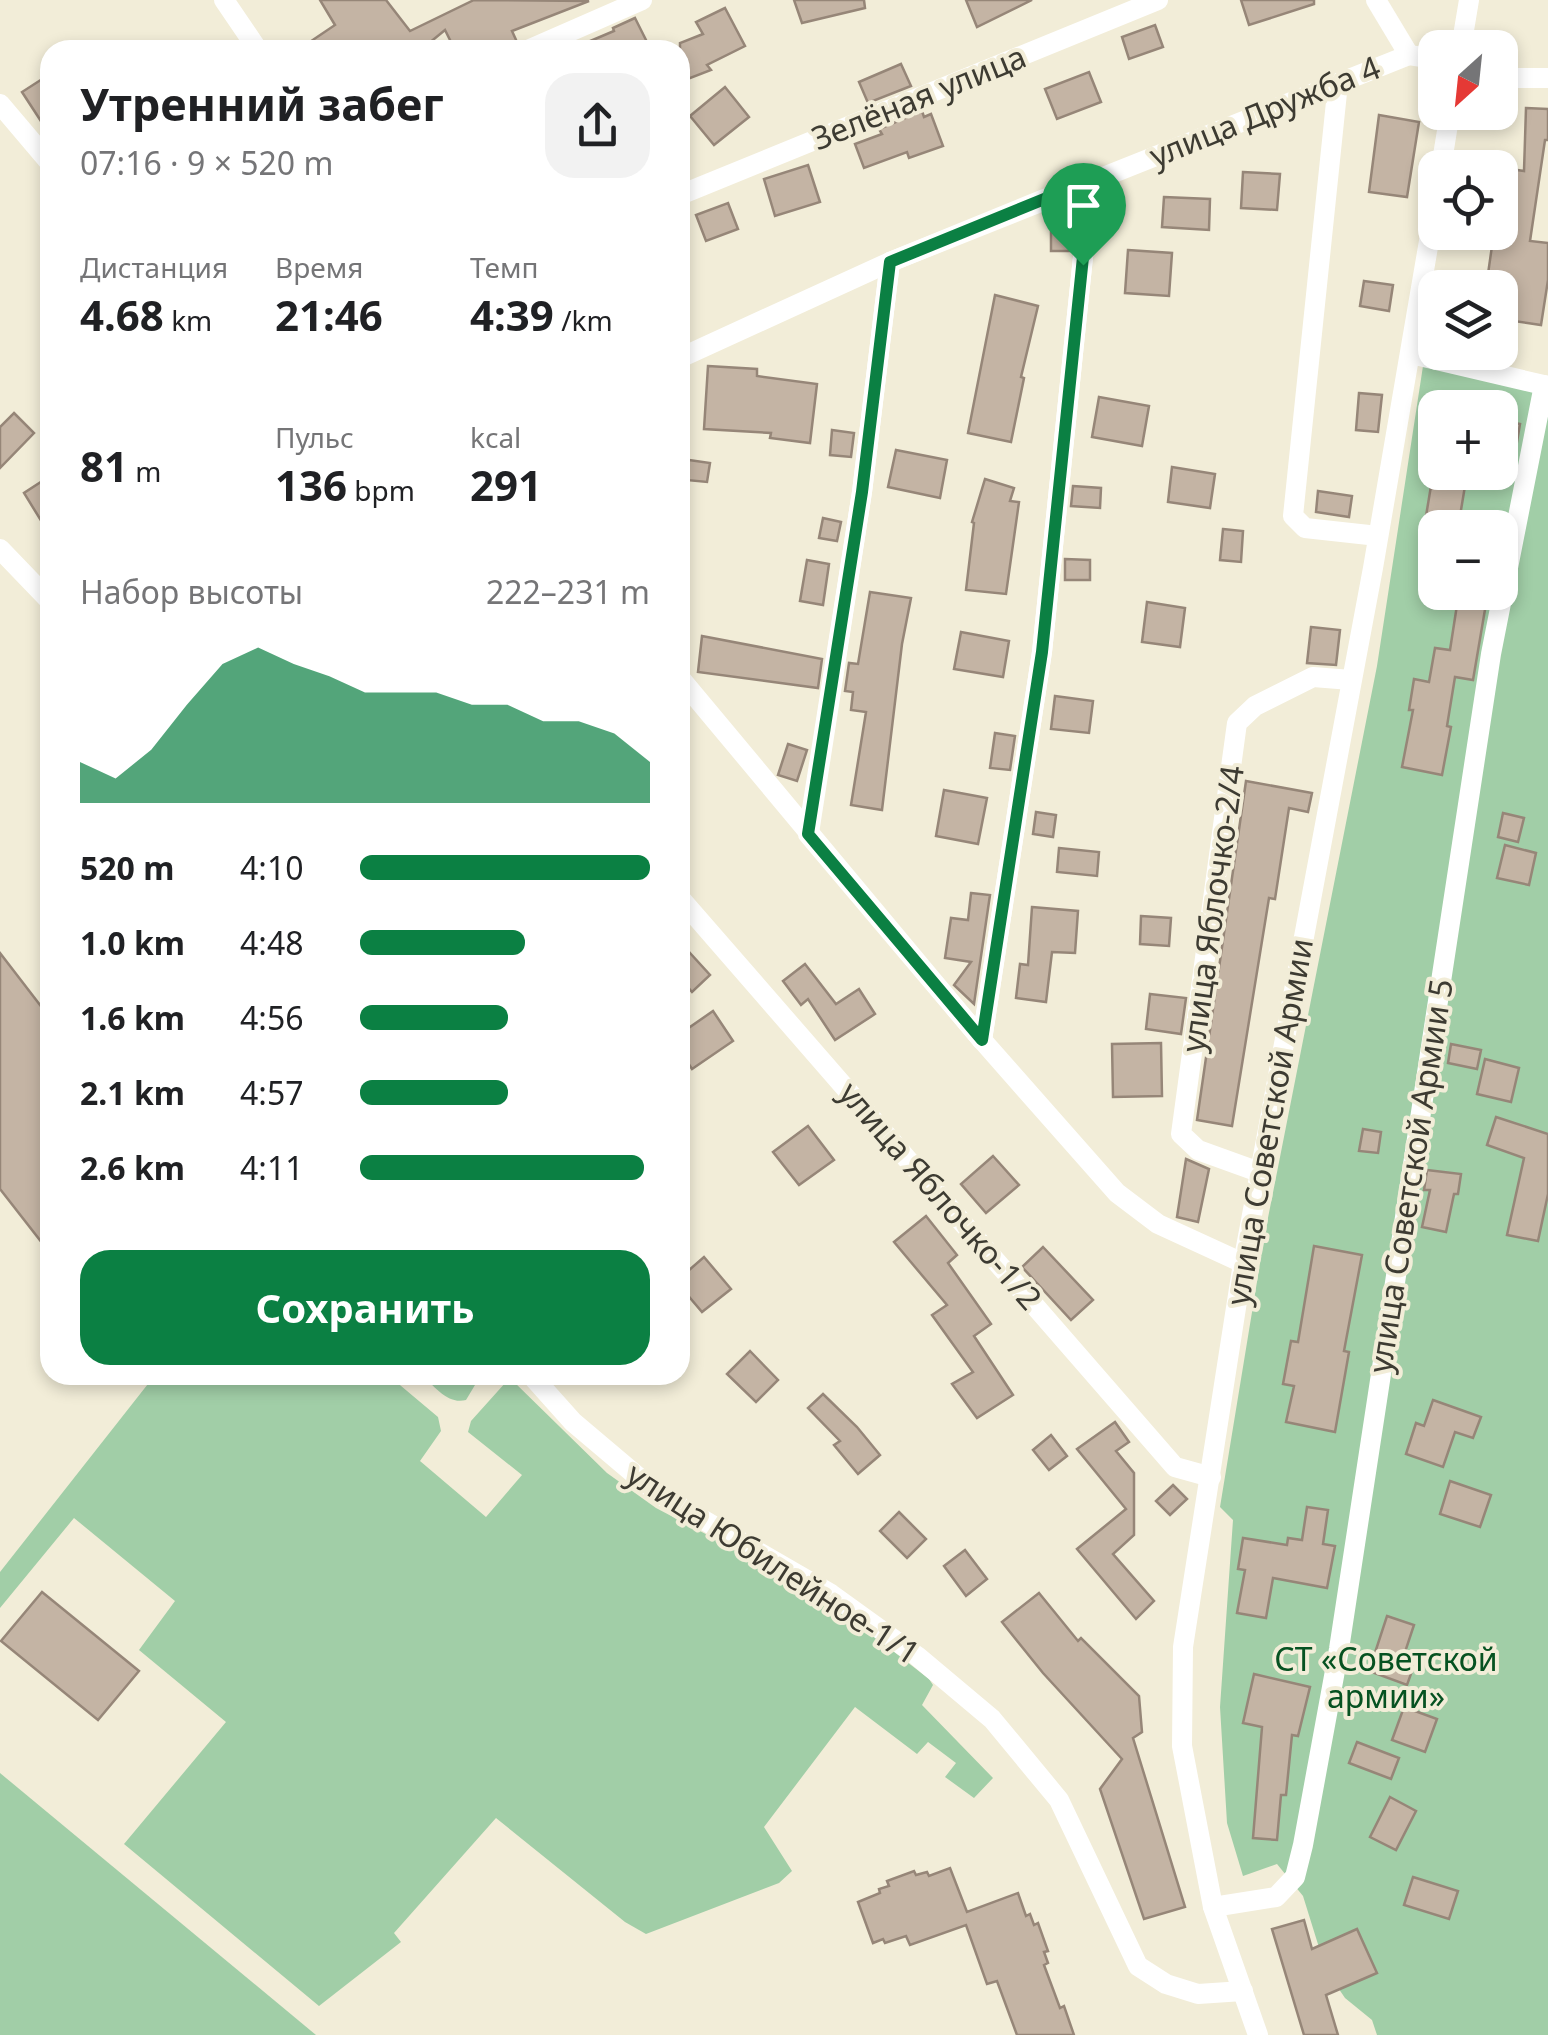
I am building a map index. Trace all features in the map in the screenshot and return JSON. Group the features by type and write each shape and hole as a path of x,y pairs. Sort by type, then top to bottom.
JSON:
{"street":[{"path":"224,0 251,40"},
{"path":"551,40 642,0"},
{"name":"Зелёная улица","path":"690,191 1158,0"},
{"path":"1376,0 1408,55 1418,56"},
{"path":"1464,30 1469,0"},
{"name":"улица Дружба 4","path":"690,353 890,262 1408,55"},
{"path":"1518,78 1548,78"},
{"path":"1338,83 1293,516 1305,528 1378,536"},
{"path":"0,104 40,151"},
{"path":"982,1040 1042,652 1091,180"},
{"name":"улица Советской Армии","path":"1258,2035 1213,1907 1182,1746 1183,1647 1243,1263 1428,250"},
{"path":"808,834 862,492 890,262"},
{"path":"1411,354 1546,386"},
{"name":"улица Советской Армии 5","path":"1213,1907 1276,1897 1294,1877 1303,1845 1339,1649 1491,654 1546,386"},
{"path":"0,549 40,591"},
{"name":"улица Яблочко-2/4","path":"1260,1172 1198,1150 1182,1134 1237,724 1255,706 1313,677 1351,680"},
{"path":"690,690 982,1040 1118,1192 1158,1224 1243,1263"},
{"name":"улица Яблочко-1/2","path":"690,909 1176,1467 1211,1476"},
{"name":"улица Юбилейное-1/1","path":"540,1385 573,1422 656,1494 831,1594 917,1656 992,1719 1060,1800 1138,1966 1166,1984 1198,1994 1242,1991"}],"green space":[{"name":"СТ «Советской армии»","path":"1422,370 1442,370 1548,393 1548,2035 1377,2035 1372,2020 1345,1998 1326,1970 1303,1896 1277,1864 1243,1876 1227,1823 1220,1707 1233,1520 1220,1507 1265,1233 1377,666 1418,399 1418,490 1518,490 1518,390 1419,390"},
{"path":"147,1385 400,1385 438,1417 441,1431 420,1461 486,1517 522,1475 468,1432 471,1421 503,1385 517,1385 607,1473 656,1508 780,1573 862,1627 929,1679 933,1685 922,1705 993,1778 974,1798 945,1777 956,1763 928,1742 917,1754 855,1707 764,1827 792,1871 779,1883 646,1934 625,1922 496,1818 394,1933 401,1942 319,2006 124,1844 226,1722 139,1650 175,1601 74,1518 0,1608 0,1572"},
{"path":"433,1385 475,1385 466,1400 453,1400"},
{"path":"0,1773 316,2035 0,2035"}],"building":[{"path":"320,0 386,0 410,31 474,0 589,1 512,31 516,40 450,40 445,30 433,40 313,40 335,25"},
{"path":"794,0 864,0 865,8 802,23"},
{"path":"966,0 1032,0 977,27"},
{"path":"1241,0 1314,0 1314,4 1249,25"},
{"path":"725,8 745,46 707,65 711,70 690,78 688,40 703,34 696,22"},
{"path":"635,18 646,40 593,40 614,31 613,28"},
{"path":"1155,25 1163,47 1129,59 1122,37"},
{"path":"901,64 911,86 868,103 859,82"},
{"path":"1089,72 1101,102 1057,119 1045,89"},
{"path":"40,80 40,120 22,92"},
{"path":"725,87 749,117 714,145 690,116"},
{"path":"1526,108 1548,109 1548,140 1530,241 1548,243 1548,280 1541,325 1518,322 1518,270 1489,270 1491,250 1518,250 1518,170 1524,171"},
{"path":"922,111 924,117 931,114 943,146 909,158 907,152 864,168 855,144"},
{"path":"1379,115 1418,122 1407,197 1369,192"},
{"path":"808,165 820,202 775,216 764,179"},
{"path":"1243,172 1280,174 1277,210 1241,208"},
{"path":"1164,197 1210,199 1209,230 1162,227"},
{"path":"728,203 738,229 706,241 696,215"},
{"path":"1073,204 1070,251 1051,251 1051,212"},
{"path":"1128,250 1172,253 1169,296 1125,293"},
{"path":"1364,281 1393,285 1389,311 1360,306"},
{"path":"995,295 1038,306 1011,442 968,433"},
{"path":"708,366 757,369 757,376 817,384 810,443 770,438 771,433 704,429"},
{"path":"1359,393 1382,395 1378,432 1356,430"},
{"path":"1099,397 1149,406 1142,446 1092,437"},
{"path":"14,413 34,433 0,468 0,427"},
{"path":"832,430 854,433 851,457 830,455"},
{"path":"896,450 947,460 940,498 888,487"},
{"path":"690,460 710,463 707,482 690,480"},
{"path":"1172,467 1215,474 1210,508 1168,502"},
{"path":"985,479 1014,488 1010,501 1019,502 1006,594 966,590 972,522"},
{"path":"40,483 40,519 24,493"},
{"path":"1073,486 1101,488 1100,508 1071,506"},
{"path":"1430,490 1464,490 1461,510 1427,510"},
{"path":"1318,491 1352,496 1349,517 1316,512"},
{"path":"823,518 841,522 837,541 819,538"},
{"path":"1223,529 1243,531 1241,562 1220,560"},
{"path":"1065,559 1090,560 1090,580 1065,580"},
{"path":"807,560 829,564 823,605 800,601"},
{"path":"870,592 911,598 882,810 851,805 866,712 851,710 853,692 845,691 849,663 858,664"},
{"path":"1147,602 1185,608 1180,647 1142,642"},
{"path":"1456,610 1485,610 1473,680 1455,677 1442,775 1402,767 1413,710 1409,710 1414,679 1429,682 1435,648 1450,650"},
{"path":"1311,627 1340,630 1336,665 1307,663"},
{"path":"961,632 1009,641 1003,677 954,669"},
{"path":"702,636 822,659 818,688 698,672"},
{"path":"1055,696 1093,701 1089,733 1051,729"},
{"path":"995,733 1015,736 1010,770 990,768"},
{"path":"788,744 807,750 797,781 778,775"},
{"path":"1246,781 1312,793 1308,812 1289,808 1275,899 1269,898 1232,1126 1197,1120"},
{"path":"944,790 987,798 978,844 936,836"},
{"path":"1036,812 1056,815 1053,837 1033,834"},
{"path":"1503,813 1524,818 1518,842 1498,837"},
{"path":"1505,845 1536,853 1529,885 1497,878"},
{"path":"1059,848 1099,852 1097,876 1057,872"},
{"path":"971,893 990,895 974,1004 954,985 971,962 945,958 951,918 968,920"},
{"path":"1032,907 1078,911 1075,953 1052,952 1046,1002 1016,998 1020,964 1028,965"},
{"path":"1141,916 1171,918 1169,946 1140,944"},
{"path":"0,953 40,1005 40,1240 0,1189"},
{"path":"690,953 710,975 692,992 690,990"},
{"path":"805,964 836,1004 859,989 875,1014 835,1040 808,999 801,1005 783,981"},
{"path":"1150,994 1186,998 1181,1034 1146,1029"},
{"path":"713,1011 733,1041 692,1069 690,1027"},
{"path":"1161,1043 1162,1096 1113,1097 1112,1044"},
{"path":"1451,1044 1481,1050 1477,1069 1448,1063"},
{"path":"1485,1059 1519,1068 1511,1102 1477,1094"},
{"path":"1496,1117 1548,1134 1548,1194 1538,1241 1507,1235 1524,1158 1487,1145"},
{"path":"808,1126 834,1160 799,1185 773,1152"},
{"path":"1363,1129 1381,1132 1378,1153 1359,1151"},
{"path":"993,1156 1019,1185 986,1213 961,1184"},
{"path":"1186,1159 1209,1169 1198,1222 1177,1217"},
{"path":"1427,1170 1461,1174 1446,1232 1422,1227 1430,1190 1424,1190"},
{"path":"926,1216 957,1255 948,1263 991,1324 974,1336 1013,1395 977,1418 952,1384 973,1372 932,1315 947,1305 894,1242"},
{"path":"1314,1246 1362,1255 1344,1351 1349,1352 1335,1432 1286,1422 1294,1386 1283,1384 1291,1341 1298,1342"},
{"path":"1043,1247 1093,1300 1071,1320 1022,1267"},
{"path":"704,1257 731,1289 702,1312 690,1298 690,1269"},
{"path":"750,1351 778,1380 756,1402 727,1374"},
{"path":"823,1394 880,1455 858,1474 834,1445 840,1441 808,1408"},
{"path":"1433,1400 1481,1417 1473,1438 1455,1432 1443,1467 1406,1454 1416,1423 1424,1426"},
{"path":"1115,1422 1129,1442 1116,1451 1134,1473 1134,1535 1113,1554 1154,1601 1136,1619 1077,1549 1126,1509 1077,1449"},
{"path":"1051,1435 1067,1456 1049,1470 1033,1450"},
{"path":"1450,1481 1491,1495 1480,1527 1440,1514"},
{"path":"1173,1485 1187,1499 1170,1515 1156,1501"},
{"path":"1307,1507 1328,1510 1323,1544 1335,1546 1327,1588 1273,1578 1266,1618 1237,1613 1245,1570 1238,1569 1243,1538 1287,1545 1288,1538 1302,1540"},
{"path":"899,1512 926,1539 907,1558 880,1531"},
{"path":"965,1550 987,1579 966,1596 944,1566"},
{"path":"42,1592 139,1671 98,1720 1,1641"},
{"path":"1039,1593 1078,1641 1081,1638 1139,1696 1142,1732 1133,1738 1185,1907 1144,1919 1100,1789 1122,1759 1002,1622"},
{"path":"1387,1616 1414,1625 1404,1655 1416,1660 1407,1685 1369,1671"},
{"path":"1254,1674 1310,1687 1298,1736 1292,1735 1277,1840 1253,1838 1262,1727 1243,1723"},
{"path":"1404,1707 1437,1719 1425,1752 1392,1740"},
{"path":"1357,1742 1399,1758 1391,1779 1349,1763"},
{"path":"1390,1797 1416,1811 1396,1850 1370,1837"},
{"path":"950,1868 967,1912 1018,1893 1026,1916 1030,1914 1034,1925 1038,1923 1048,1951 1044,1952 1048,1963 1044,1965 1074,2035 1017,2035 997,1981 987,1984 966,1925 910,1945 906,1936 873,1943 858,1902 880,1893 879,1889 889,1886 887,1881 914,1871 916,1875 927,1872 929,1876"},
{"path":"1413,1877 1458,1891 1449,1919 1404,1905"},
{"path":"1304,1920 1312,1949 1357,1929 1377,1973 1326,1995 1338,2035 1304,2035 1272,1929"}],"route":[{"path":"1091,180 1083,265 1042,652 982,1040 808,834 862,492 890,262 1091,180"}]}
